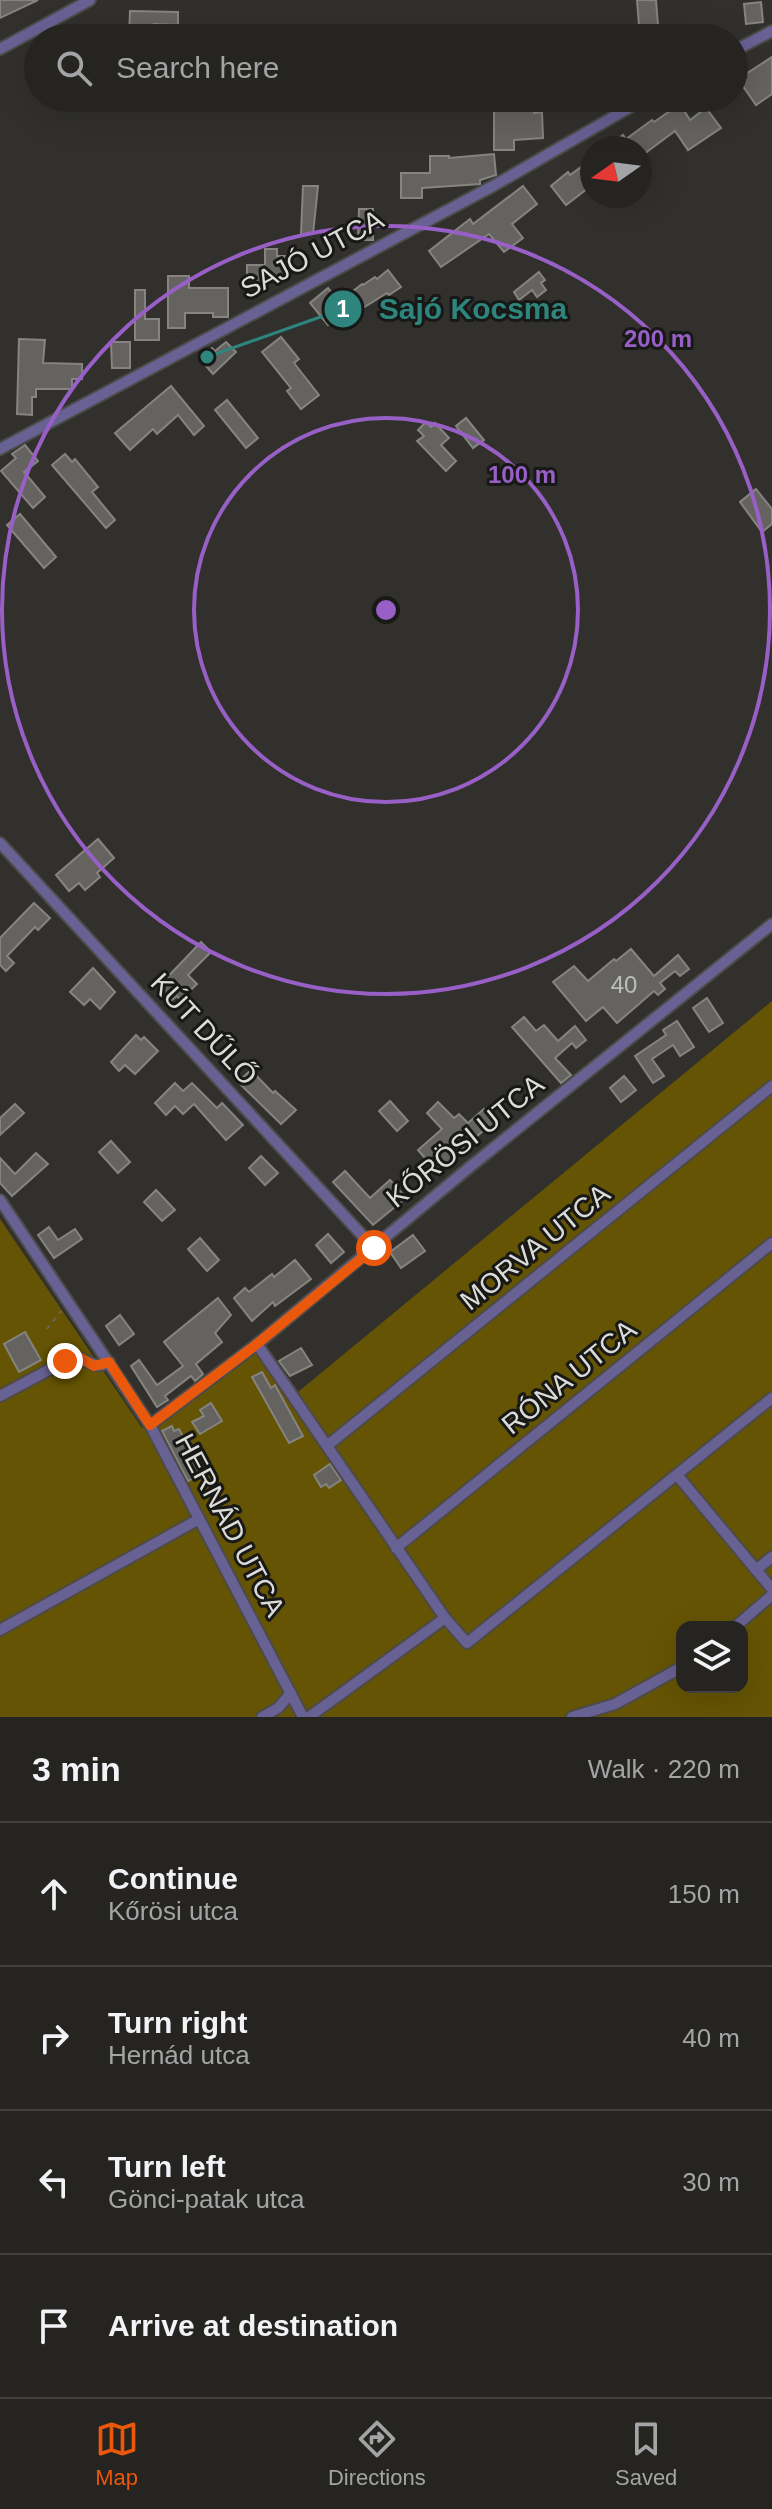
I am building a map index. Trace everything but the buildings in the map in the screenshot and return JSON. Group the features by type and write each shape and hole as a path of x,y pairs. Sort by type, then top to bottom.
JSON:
{"street":[{"path":"46,24 90,0"},
{"path":"748,44 772,31"},
{"path":"0,49 24,36"},
{"name":"SAJÓ UTCA","path":"0,449 493,186 622,112"},
{"name":"KÚT DŰLŐ","path":"0,843 374,1248"},
{"name":"KŐRÖSI UTCA","path":"150,1425 257,1344 772,924"},
{"name":"MORVA UTCA","path":"328,1445 772,1086"},
{"name":"HERNÁD UTCA","path":"0,1200 150,1425 306,1717"},
{"name":"RÓNA UTCA","path":"396,1548 772,1243"},
{"path":"257,1344 445,1618 467,1643 772,1398"},
{"path":"0,1396 71,1358 79,1357 94,1366 109,1362"},
{"path":"677,1475 772,1592 741,1621"},
{"path":"0,1630 199,1519"},
{"path":"756,1570 772,1557"},
{"path":"306,1717 445,1618"},
{"path":"572,1717 615,1704 676,1670"},
{"path":"262,1717 278,1708 291,1693"}],"path":[{"path":"47,1329 56,1320 67,1299"}],"shaded area":[{"path":"772,1001 772,1717 0,1717 0,1219 142,1428 257,1337 298,1392"}],"place":[{"name":"Sajó Kocsma","path":"207,357"}],"route":[{"path":"65,1361 79,1357 94,1366 109,1362 150,1425 257,1344 374,1248"}]}
